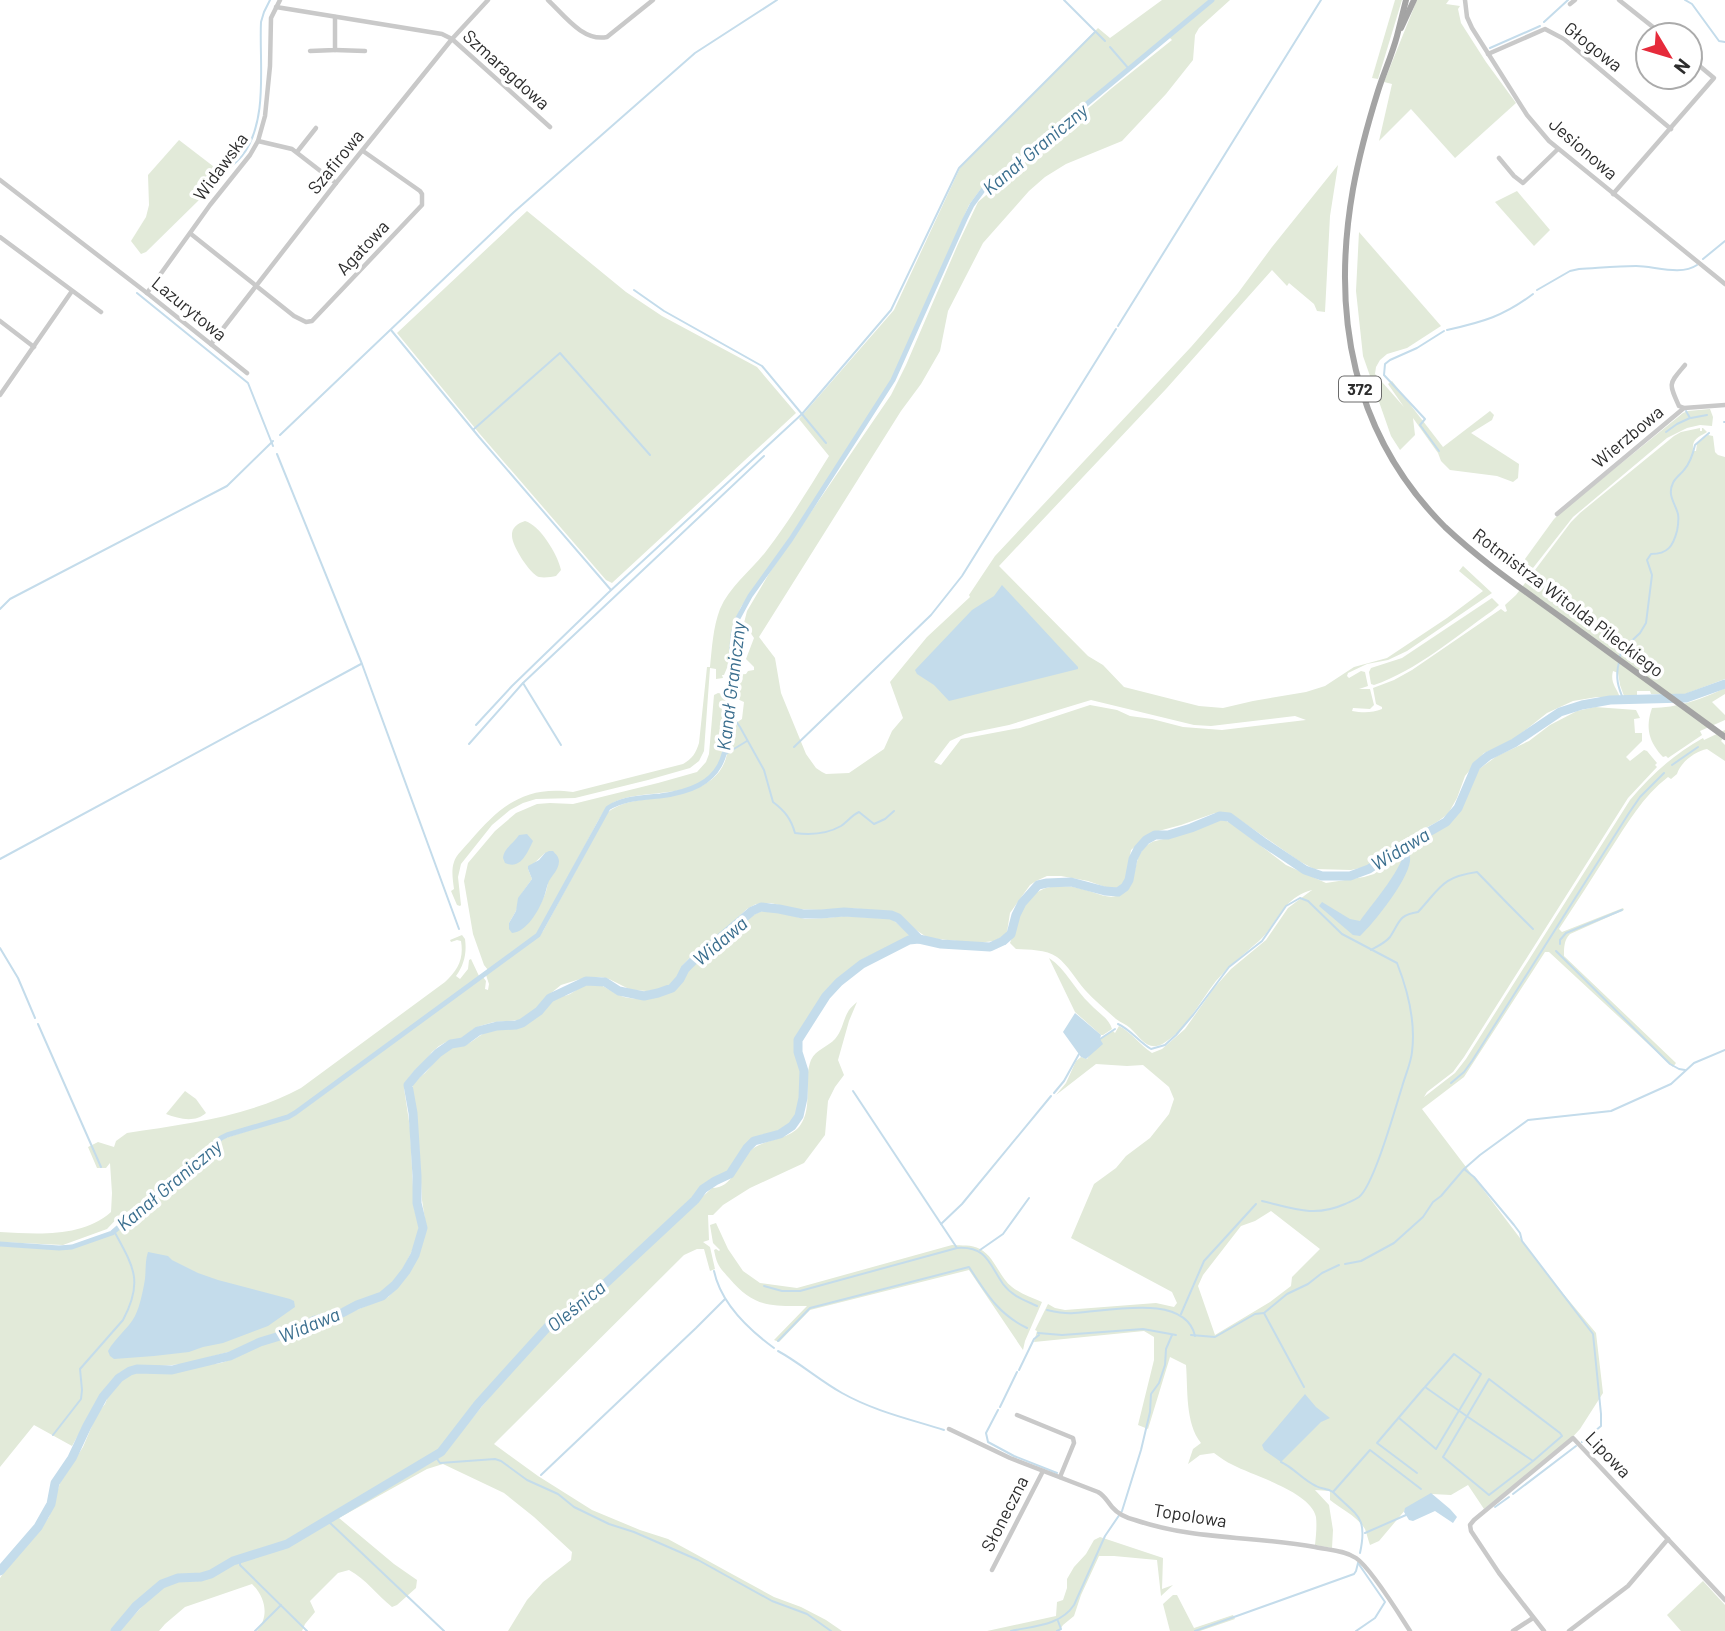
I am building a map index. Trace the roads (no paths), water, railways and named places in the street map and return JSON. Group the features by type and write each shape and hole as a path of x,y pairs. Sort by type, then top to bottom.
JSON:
{"main road":[{"name":"Rotmistrza Witolda Pileckiego","path":"1406,0 1358,164 1347,228 1345,301 1352,352 1369,412 1385,447 1410,487 1445,526 1504,577 1725,737"},
{"name":"Rotmistrza Witolda Pileckiego","path":"1397,36 1414,0"}],"street":[{"name":"Widawska","path":"147,293 258,141 265,116 270,66 269,26 280,0"},
{"name":"Szafirowa","path":"211,344 336,183 452,40 488,0"},
{"path":"548,0 583,33 598,39 607,37 653,0"},
{"name":"Jesionowa","path":"1465,0 1469,22 1488,54 1527,115 1558,149 1725,284"},
{"path":"1570,4 1575,0"},
{"path":"1619,0 1645,21"},
{"name":"Szmaragdowa","path":"276,7 442,34 550,127"},
{"path":"334,50 335,17"},
{"name":"Głogowa","path":"1488,54 1545,29 1564,38 1671,129"},
{"path":"310,51 365,51"},
{"path":"1704,70 1714,78 1704,90"},
{"path":"1614,194 1703,91"},
{"path":"297,152 316,128"},
{"path":"258,141 292,149 336,183"},
{"path":"1499,158 1523,183 1558,149"},
{"name":"Agatowa","path":"257,287 300,320 312,321 422,205 420,191 363,152"},
{"name":"Lazurytowa","path":"0,180 247,373"},
{"path":"191,233 257,287"},
{"path":"0,237 101,312"},
{"path":"0,395 72,291"},
{"path":"0,321 34,347"},
{"path":"1684,408 1679,406 1671,386 1685,365"},
{"name":"Wierzbowa","path":"1557,514 1684,408 1725,405"},
{"path":"1017,1415 1073,1438 1074,1443 1060,1477"},
{"name":"Topolowa","path":"949,1429 1010,1458 1081,1484 1102,1494 1121,1514 1158,1527 1185,1533 1292,1544 1352,1556 1362,1562 1370,1572 1410,1631"},
{"name":"Lipowa","path":"1533,1618 1499,1573 1471,1531 1470,1525 1573,1438 1725,1600"},
{"name":"Słoneczna","path":"992,1570 1043,1471"},
{"path":"1569,1631 1628,1587 1668,1539"},
{"path":"1513,1631 1533,1618 1544,1631"}],"water":[{"path":"1002,585 1078,669 949,701 915,670 972,610 994,596"},
{"path":"527,834 533,841 523,859 511,865 505,863 503,858 507,849 519,835"},
{"path":"1406,845 1410,859 1403,879 1381,912 1360,936 1353,935 1319,906 1322,902 1350,919 1360,921 1394,874"},
{"path":"553,851 558,857 557,869 532,920 523,929 512,933 509,923 516,911 518,898 532,879 528,866"},
{"path":"1075,1013 1101,1035 1103,1044 1086,1059 1081,1057 1063,1032"},
{"path":"148,1252 168,1256 198,1273 218,1280 290,1299 294,1301 295,1307 268,1326 223,1343 189,1352 114,1359 108,1351 137,1312"},
{"path":"1305,1394 1330,1418 1321,1422 1281,1462 1264,1450 1262,1445"},
{"path":"1431,1493 1457,1517 1453,1523 1435,1511 1413,1521 1409,1520 1404,1512 1405,1508"}],"waterway":[{"path":"226,171 242,156 256,126 261,91 261,22 270,0"},
{"path":"280,435 514,212 695,53 777,0"},
{"path":"1064,0 1105,41"},
{"name":"Kanał Graniczny","path":"730,671 737,620 750,596 791,539 893,380 972,205 983,190 1212,0"},
{"path":"1118,326 1321,0"},
{"path":"1544,22 1568,0"},
{"path":"1685,0 1692,4 1719,41 1725,42"},
{"path":"1490,48 1540,26"},
{"path":"476,725 512,686 608,593 802,414 891,310 959,168 1095,32"},
{"path":"1110,47 1129,69"},
{"path":"1703,259 1725,241"},
{"path":"1537,290 1570,271 1579,269 1636,266 1683,270 1697,265"},
{"path":"634,290 664,311 762,366 826,443"},
{"path":"137,293 248,383 273,446"},
{"path":"1447,330 1493,317 1533,294"},
{"path":"794,747 931,615 962,576 1116,329"},
{"path":"391,330 611,590"},
{"path":"1439,451 1420,425 1425,419 1384,375 1385,364 1390,360 1417,348 1444,331"},
{"path":"474,429 560,353 650,455"},
{"path":"1666,432 1690,418 1686,411"},
{"path":"1691,418 1707,415"},
{"path":"1620,657 1621,651 1640,633 1646,623 1652,575 1647,560 1651,554 1662,553 1669,548 1678,527 1678,514 1671,487 1688,464 1695,445 1709,433"},
{"path":"0,609 10,599 227,486 273,441"},
{"path":"277,454 362,664 459,929"},
{"path":"469,744 523,683 764,456"},
{"path":"1619,662 1618,682 1624,701"},
{"path":"0,859 361,664"},
{"path":"523,683 561,745"},
{"name":"Kanał Graniczny","path":"0,1244 72,1247 112,1233 221,1138 295,1113 538,935 608,808 626,800 685,791 703,783 715,773 726,744 729,684"},
{"name":"Widawa","path":"0,1571 38,1527 51,1504 55,1483 72,1458 103,1397 119,1378 137,1369 172,1370 230,1356 260,1342 293,1332 315,1320 342,1313 382,1296 395,1285 415,1255 423,1228 417,1203 413,1113 408,1085 438,1053 451,1044 463,1042 478,1031 522,1023 539,1011 550,998 586,981 605,982 619,991 644,996 672,988 694,960 752,911 761,907 803,914 844,912 891,915 898,918 919,939 941,944 990,947 1011,934 1022,903 1038,885 1071,882 1118,892 1129,880 1133,859 1146,840 1155,835 1168,835 1191,828 1220,816 1229,817 1305,870 1322,876 1350,876 1369,869 1446,822 1458,808 1476,766 1560,712 1610,700 1686,698 1725,684"},
{"path":"728,710 764,770 773,802 787,816 795,833 830,831 859,812 874,824 894,811"},
{"path":"724,755 747,741"},
{"path":"1672,765 1698,747"},
{"path":"1451,1083 1472,1061 1629,813 1640,797 1664,773"},
{"path":"1371,950 1390,937 1403,917 1418,912 1443,884 1465,874 1477,872 1509,905"},
{"path":"1118,1024 1151,1049 1165,1045 1193,1015 1229,967 1262,941 1286,906 1300,898 1308,901 1342,934 1397,963 1408,995 1412,1018 1411,1056 1384,1146 1365,1190 1354,1200 1323,1210 1293,1209 1262,1201"},
{"path":"1509,905 1533,929"},
{"path":"1560,944 1566,933 1622,910"},
{"name":"Oleśnica","path":"115,1631 136,1606 162,1584 178,1578 211,1574 233,1561 287,1544 441,1452 478,1404 553,1321 577,1310 695,1200 703,1189 730,1174 754,1141 780,1134 792,1126 799,1116 803,1098 804,1071 798,1052 798,1040 826,996 862,964 909,940 919,939"},
{"path":"0,948 18,978 35,1018"},
{"path":"1556,951 1670,1064 1685,1070"},
{"path":"38,1024 101,1167"},
{"path":"1100,1039 1115,1029"},
{"path":"1345,1264 1361,1261 1394,1243 1423,1217 1433,1202 1464,1169 1528,1120 1611,1111 1671,1084 1694,1063 1725,1050"},
{"path":"1054,1093 1079,1054"},
{"path":"853,1091 957,1248"},
{"path":"941,1224 962,1204 1051,1096"},
{"path":"1464,1169 1474,1177 1514,1225 1522,1241 1593,1334 1601,1426 1582,1442"},
{"path":"980,1250 1003,1234 1029,1198"},
{"path":"1181,1314 1204,1261 1256,1204"},
{"path":"53,1435 81,1399 80,1369 123,1320 133,1295 134,1274 114,1231"},
{"path":"764,1286 782,1291 800,1291 957,1248 967,1248 986,1258 1010,1292 1037,1306"},
{"path":"1304,1387 1264,1313 1287,1294 1339,1265"},
{"path":"778,1341 810,1308 969,1267 1000,1309 1027,1328"},
{"path":"714,1271 729,1305 755,1333 774,1348"},
{"path":"541,1475 725,1299"},
{"path":"1047,1310 1071,1313 1124,1308 1161,1309 1188,1322 1195,1336"},
{"path":"1191,1335 1215,1337 1255,1314 1264,1313"},
{"path":"1038,1333 1062,1335 1143,1329 1176,1335"},
{"path":"1019,1370 1034,1339 1039,1335"},
{"path":"1011,1631 1054,1621 1074,1605 1105,1536 1122,1511 1141,1450 1150,1412 1151,1394 1159,1383 1165,1365 1166,1349 1172,1335"},
{"path":"778,1351 854,1399 944,1430"},
{"path":"1399,1418 1436,1449 1481,1374 1454,1354 1425,1387 1468,1417 1533,1461 1562,1436 1489,1379 1443,1457 1489,1495 1533,1461"},
{"path":"1000,1407 1017,1372"},
{"path":"1417,1473 1377,1443 1424,1388"},
{"path":"998,1410 986,1433 988,1442 1014,1456 1057,1473"},
{"path":"1513,1494 1576,1446"},
{"path":"1333,1492 1370,1450 1421,1489"},
{"path":"435,1456 440,1463 495,1459 501,1461 527,1480 558,1494 574,1507 698,1560 772,1601 807,1614 831,1631"},
{"path":"1281,1462 1311,1483 1333,1492 1354,1512 1363,1531 1360,1553"},
{"path":"1495,1507 1509,1497"},
{"path":"1365,1533 1406,1515"},
{"path":"328,1521 444,1631"},
{"path":"240,1559 240,1565 307,1631"},
{"path":"1195,1631 1354,1574 1358,1563"},
{"path":"1356,1631 1375,1618 1385,1602 1358,1563"},
{"path":"255,1631 281,1605"},
{"path":"1057,1631 1061,1629 1058,1621"}]}
